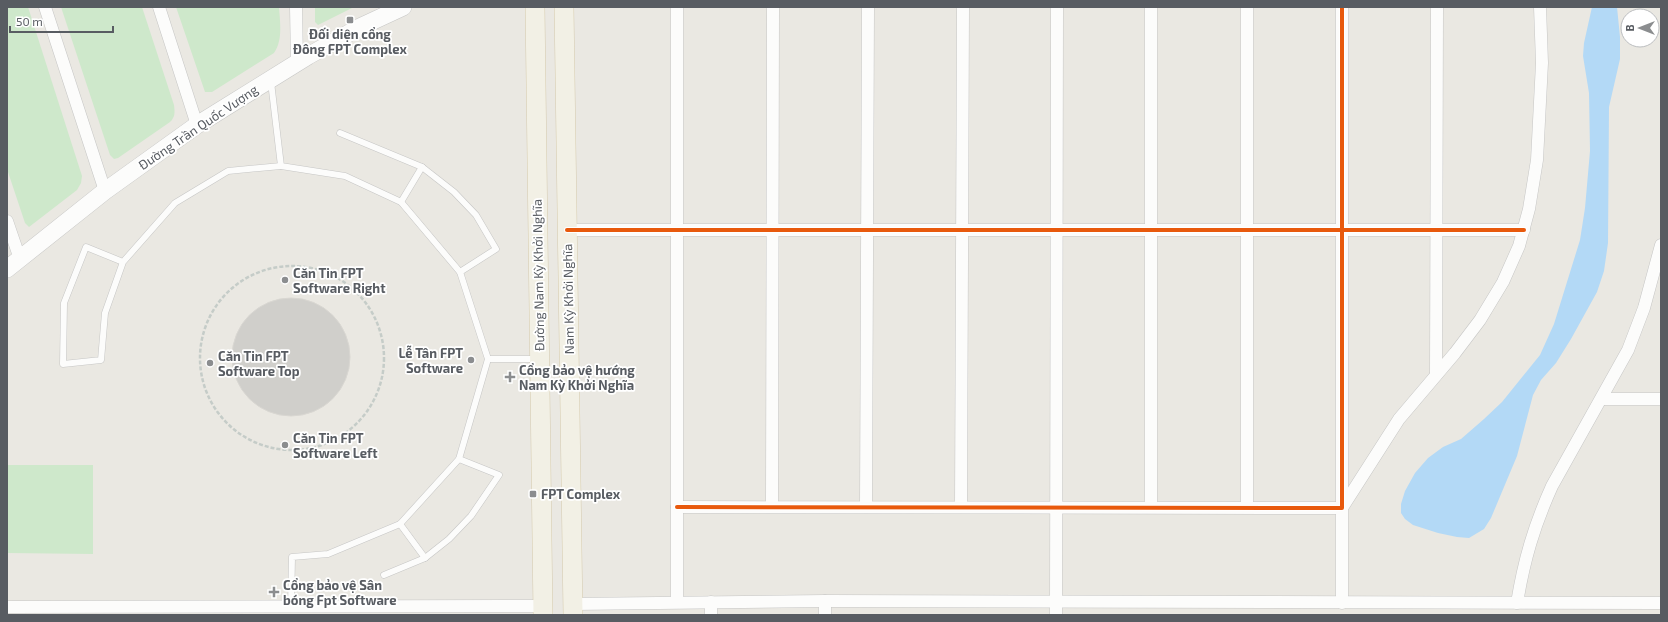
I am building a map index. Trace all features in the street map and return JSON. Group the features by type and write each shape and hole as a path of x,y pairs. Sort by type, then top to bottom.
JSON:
{"main road":[{"name":"Đường Nam Kỳ Khởi Nghĩa","path":"535,7 543,611"},
{"name":"Nam Kỳ Khởi Nghĩa","path":"564,7 573,609"}],"street":[{"path":"45,7 105,191"},
{"path":"159,7 198,125"},
{"path":"296,7 297,62"},
{"name":"Đường Trần Quốc Vượng","path":"13,264 105,191 198,125 297,62 360,27 404,7"},
{"path":"677,7 677,602"},
{"path":"772,506 771,230 773,7"},
{"path":"866,507 868,7"},
{"path":"961,507 963,7"},
{"path":"1056,615 1057,7"},
{"path":"1151,7 1151,507"},
{"path":"1247,7 1247,507"},
{"path":"1342,7 1342,603"},
{"path":"1436,374 1437,7"},
{"path":"1342,508 1399,419 1468,336 1491,302 1511,264 1524,230 1533,186 1539,130 1542,63 1540,7"},
{"path":"7,221 13,264"},
{"path":"567,230 1524,230"},
{"path":"1517,603 1526,554 1541,509 1552,486 1619,369 1637,330 1661,245"},
{"path":"1602,399 1661,399"},
{"path":"677,507 1342,508"},
{"path":"573,609 677,602 825,601 1661,603"},
{"path":"825,601 825,615"},
{"path":"711,602 711,615"},
{"path":"7,607 291,607 543,611"}],"lane":[{"path":"270,78 281,166"},
{"path":"340,133 422,167 454,192 476,214 496,249 460,272"},
{"path":"124,262 86,247 64,303 63,364 101,360 105,313 124,262 174,203 228,171 281,166 345,176 401,202 460,272 488,359 459,459 400,524 328,554 292,557 291,607"},
{"path":"401,202 422,167"},
{"path":"488,359 539,359"},
{"path":"384,576 425,558 449,539 471,516 499,475 459,459"},
{"path":"400,524 425,558"}],"path":[{"path":"297,266 316,269 328,273 345,283 359,296 367,306 376,323 380,336 383,356 378,390 368,408 356,424 340,436 328,442 308,448 288,449 275,448 255,442 238,432 223,418 211,401 206,389 202,376 200,357 202,338 209,319 218,302 232,288 247,277 259,272 278,267 297,266"}],"green space":[{"path":"7,7 28,7 82,176 81,183 77,190 29,227 25,223 7,169"},
{"path":"61,7 142,7 174,105 174,115 170,122 118,158 114,159 110,155"},
{"path":"176,7 279,7 280,37 277,48 274,53 212,92 205,92"},
{"path":"315,7 354,7 318,25 315,22"},
{"path":"7,465 93,465 93,554 7,553"}],"water":[{"path":"1592,7 1617,7 1620,37 1620,59 1609,107 1608,243 1604,271 1597,292 1571,339 1556,363 1541,380 1533,395 1517,456 1491,518 1484,529 1469,538 1438,533 1413,525 1405,519 1401,513 1401,504 1405,491 1415,473 1428,458 1443,447 1461,439 1502,402 1540,355 1554,324 1580,240 1585,208 1590,151 1589,93 1583,56 1584,43"}],"building":[{"path":"291,298 302,299 314,303 333,315 345,334 349,346 349,368 345,380 333,399 314,411 302,415 291,416 280,415 268,411 249,399 237,380 233,368 232,357 233,346 237,334 249,315 268,303 280,299"}],"cycle path":[{"path":"677,507 1342,508 1342,7"},
{"path":"567,230 1524,230"}],"place":[{"name":"Đối diện cổng Đông FPT Complex","path":"350,20"},
{"name":"Căn Tin FPT Software Right","path":"285,280"},
{"name":"Lễ Tân FPT Software","path":"471,360"},
{"name":"Căn Tin FPT Software Top","path":"210,363"},
{"name":"Cổng bảo vệ hướng Nam Kỳ Khởi Nghĩa","path":"510,377"},
{"name":"Căn Tin FPT Software Left","path":"285,445"},
{"name":"FPT Complex","path":"533,494"},
{"name":"Cổng bảo vệ Sân bóng Fpt Software","path":"274,592"}]}
